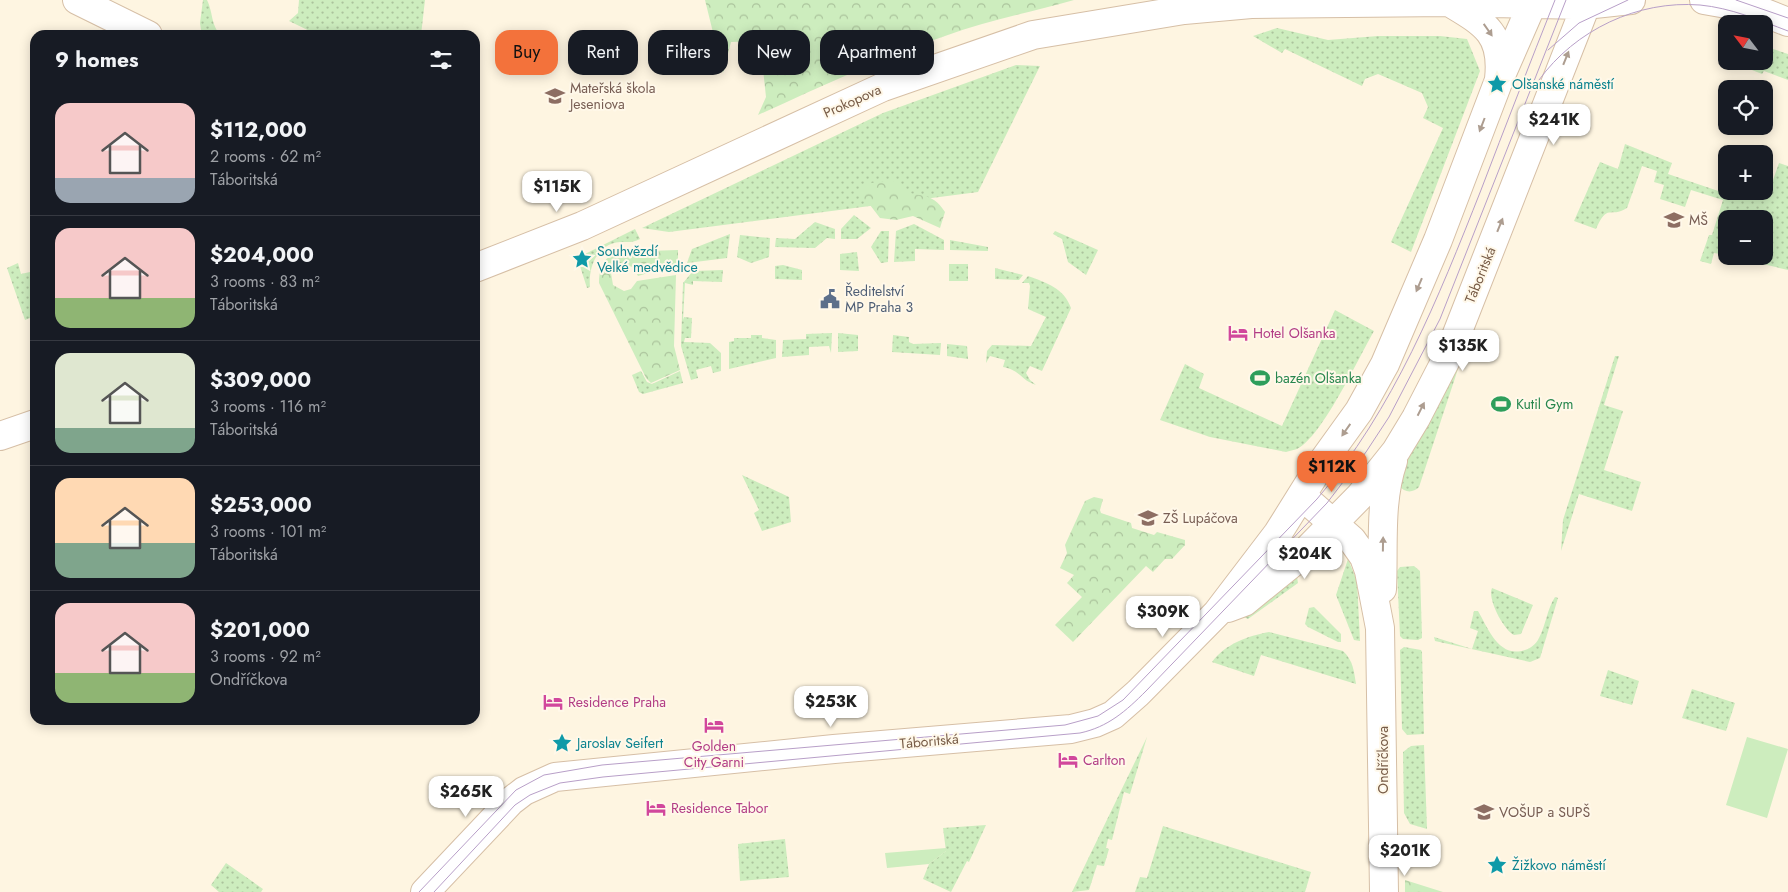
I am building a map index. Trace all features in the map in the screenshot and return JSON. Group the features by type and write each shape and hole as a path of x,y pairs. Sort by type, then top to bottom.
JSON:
{"street":[{"path":"77,0 138,30"},
{"path":"1450,1 1586,3 1631,0"},
{"path":"1709,0 1755,9 1788,22"},
{"path":"1450,1 1483,23 1494,38 1501,60 1499,80"},
{"name":"Prokopova","path":"480,259 582,226 883,87 1033,35 1184,10 1251,4 1450,1"},
{"name":"Táboritská","path":"425,892 511,801 538,784 573,774 1071,729 1095,723 1113,715 1138,693 1218,613 1278,534 1323,461 1359,412 1385,364 1438,240 1499,80 1533,2"},
{"name":"Táboritská","path":"1218,613 1244,602 1298,559 1360,496 1396,451 1416,418 1449,354 1586,3"},
{"path":"0,436 30,426"},
{"name":"Ondříčkova","path":"1384,892 1380,628 1383,504 1386,484 1396,451"},
{"name":"Ondříčkova","path":"1302,496 1352,540 1364,557 1369,571 1380,628"}],"green space":[{"path":"203,0 207,0 217,30 201,30"},
{"path":"299,0 425,0 422,30 308,30 289,21 298,13"},
{"path":"705,0 1074,0 977,26 934,40 934,30 820,30 820,75 847,75 758,115 766,97 764,75 810,75 810,30 738,30 738,42 731,42 728,54 728,30 712,30"},
{"path":"1277,28 1328,40 1378,36 1440,36 1467,39 1480,71 1411,252 1391,242 1443,128 1423,118 1428,107 1422,93 1378,74 1365,79 1362,86 1285,49 1282,53 1253,36"},
{"path":"1773,49 1788,54 1788,80 1764,71 1762,74 1752,70 1773,70"},
{"path":"1016,65 1040,66 978,192 669,232 642,228 883,113"},
{"path":"1625,144 1672,163 1668,174 1718,191 1718,198 1691,190 1685,207 1660,199 1664,185 1654,182 1657,171 1642,166 1627,208 1621,211 1606,213 1596,229 1574,221 1600,162 1618,169"},
{"path":"1779,163 1788,166 1788,270 1767,265 1773,265 1773,210 1720,210 1723,200 1773,200 1773,180"},
{"path":"891,180 909,193 930,198 940,205 945,212 940,228 913,216 896,220 880,218 870,205 860,199 859,193 865,184"},
{"path":"854,215 871,228 857,239 841,239 841,229"},
{"path":"1718,216 1718,254 1714,253 1711,264 1700,261 1709,235 1712,235"},
{"path":"815,222 835,229 835,239 827,238 815,248 775,247 776,238 795,239"},
{"path":"914,224 944,240 944,250 915,249 915,261 894,262 896,231"},
{"path":"635,229 640,239 633,242 612,244 600,252 593,264 590,287 587,288 579,263 583,255"},
{"path":"881,231 889,231 888,262 881,263 871,247"},
{"path":"1055,231 1098,250 1086,275 1068,262 1062,239 1053,234"},
{"path":"730,234 727,258 687,263 692,249"},
{"path":"740,235 770,238 769,257 751,263 737,257"},
{"path":"950,240 988,247 988,251 950,250"},
{"path":"678,250 678,264 638,276 633,267 621,264 615,267 611,273 613,285 624,291 631,289 637,281 676,275 674,346 680,370 651,383 646,378 599,283 600,273 605,260 617,252"},
{"path":"857,252 859,271 840,270 840,254"},
{"path":"18,263 21,274 30,272 30,318 25,320 7,268"},
{"path":"949,264 968,264 968,281 949,281"},
{"path":"783,265 802,270 802,280 775,279 775,266"},
{"path":"995,268 1023,275 1019,280 995,279"},
{"path":"723,270 722,282 693,281 693,285 685,283 683,320 684,317 692,318 691,338 685,338 684,342 710,343 721,353 721,371 713,373 711,366 696,370 698,378 691,380 681,346 683,283 693,271"},
{"path":"1028,276 1054,287 1064,296 1071,308 1042,371 1030,366 1026,373 1036,385 1014,371 1003,367 1005,360 990,356 986,363 987,351 992,345 1031,346 1046,317 1028,309 1030,286 1029,283 1022,283"},
{"path":"1335,310 1374,331 1350,377 1328,413 1307,442 1297,449 1286,452 1210,437 1160,420 1185,364 1204,374 1199,388 1282,426"},
{"path":"832,333 831,353 829,346 809,347 809,355 782,357 783,340 806,339 806,334"},
{"path":"838,333 858,335 858,351 838,352"},
{"path":"751,335 762,335 762,338 776,340 776,358 729,369 729,342 734,341 734,338 751,338"},
{"path":"893,335 909,337 909,342 913,344 941,343 940,355 892,352"},
{"path":"947,344 967,346 968,359 947,356"},
{"path":"1615,356 1619,356 1604,405 1623,411 1604,470 1641,482 1632,511 1579,494 1561,551 1563,520"},
{"path":"1454,367 1458,369 1419,487 1406,491 1399,486 1403,462"},
{"path":"641,371 647,382 652,384 680,371 683,383 643,394 639,392 632,375"},
{"path":"742,475 789,497 791,522 762,531 754,513 759,510"},
{"path":"1094,497 1103,499 1101,513 1131,523 1132,528 1154,535 1157,532 1185,540 1185,545 1172,559 1165,559 1153,572 1146,566 1073,642 1055,625 1082,597 1067,583 1074,575 1060,568 1067,553 1065,545 1085,501"},
{"path":"1348,559 1357,581 1360,641 1354,640 1336,595"},
{"path":"1414,566 1420,571 1422,638 1418,640 1403,639 1400,636 1397,571 1400,567"},
{"path":"1296,571 1298,583 1248,619 1242,616"},
{"path":"1492,588 1533,605 1521,634 1514,635 1501,621 1492,599"},
{"path":"1555,597 1558,598 1540,658 1530,662 1435,641 1434,637 1472,649 1478,631 1470,628 1474,611 1478,611 1490,633 1501,646 1516,652 1525,650 1533,646 1538,640"},
{"path":"1314,607 1341,634 1341,642 1305,624 1309,608"},
{"path":"1269,632 1343,651 1351,662 1356,684 1261,655 1254,676 1212,662 1223,650 1237,642"},
{"path":"1404,647 1421,650 1422,652 1424,734 1407,735 1402,729 1400,650"},
{"path":"1608,670 1639,681 1632,705 1600,696"},
{"path":"1692,689 1735,703 1726,731 1682,718"},
{"path":"1147,737 1130,794 1124,792 1112,840 1108,839 1106,848 1109,849 1104,866 1097,865 1089,890 1072,892"},
{"path":"1747,737 1788,749 1767,818 1726,805"},
{"path":"1424,745 1427,829 1410,824 1404,813 1403,752 1411,746"},
{"path":"986,825 969,862 967,861 951,892 923,879 929,864 946,851 943,828"},
{"path":"1163,826 1311,872 1305,892 1135,892 1140,877 1147,878"},
{"path":"785,839 789,877 740,881 738,844"},
{"path":"946,848 946,851 929,864 887,868 885,853"},
{"path":"226,863 263,889 261,892 219,892 211,885"},
{"path":"1405,880 1443,892 1405,892"}],"tram line":[{"path":"419,892 516,790 544,775 602,765 1065,725 1098,716 1123,700 1317,499 1369,428 1412,352 1431,312 1555,0"},
{"path":"434,892 515,805 530,795 560,783 603,777 1080,733 1099,727 1124,711 1146,691 1327,503 1366,452 1389,417 1440,319 1566,0"},
{"path":"1548,50 1579,23 1628,0"},
{"path":"1736,0 1788,18"},
{"path":"1539,80 1571,46 1589,33 1631,13 1654,8 1700,5 1745,15 1788,31"}],"place":[{"name":"Olšanské náměstí","path":"1497,84"},
{"name":"Mateřská škola Jeseniova","path":"555,96"},
{"name":"MŠ","path":"1674,220"},
{"name":"Souhvězdí Velké medvědice","path":"582,259"},
{"name":"Ředitelství MP Praha 3","path":"830,299"},
{"name":"Hotel Olšanka","path":"1238,333"},
{"name":"bazén Olšanka","path":"1260,378"},
{"name":"Kutil Gym","path":"1501,404"},
{"name":"ZŠ Lupáčova","path":"1148,518"},
{"name":"Residence Praha","path":"553,702"},
{"name":"Golden City Garni","path":"714,725"},
{"name":"Jaroslav Seifert","path":"562,743"},
{"name":"Carlton","path":"1068,760"},
{"name":"Residence Tabor","path":"656,808"},
{"name":"VOŠUP a SUPŠ","path":"1484,812"},
{"name":"Žižkovo náměstí","path":"1497,865"}]}
